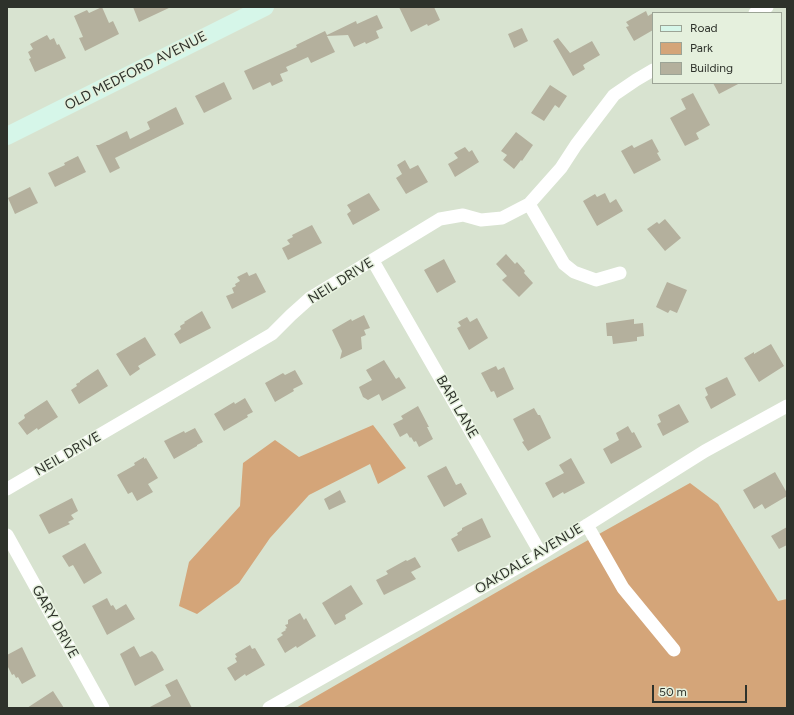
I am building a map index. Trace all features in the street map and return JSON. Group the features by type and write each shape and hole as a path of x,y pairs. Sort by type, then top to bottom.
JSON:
{"street":[{"name":"OLD MEDFORD AVENUE","path":"7,136 264,7"},
{"path":"757,12 767,7"},
{"name":"NEIL DRIVE","path":"7,489 272,334 310,298 440,219 463,215 481,220 502,218 530,204 561,168 576,145 614,95 652,71"},
{"path":"530,204 564,264 574,272 596,280 620,273"},
{"name":"BARI LANE","path":"373,261 541,554"},
{"name":"OAKDALE AVENUE","path":"269,708 541,554 704,451 787,406"},
{"path":"587,525 623,588 674,650"},
{"name":"GARY DRIVE","path":"7,535 103,708"}],"green space":[{"path":"373,425 406,468 378,484 370,464 309,495 270,538 239,583 197,614 179,606 189,562 240,506 243,463 275,440 299,457"},
{"path":"690,483 718,504 778,601 787,599 787,708 296,708 549,562"}],"building":[{"path":"102,7 109,23 113,21 119,34 85,51 79,38 83,37 74,16 87,10 89,13"},
{"path":"133,7 171,7 139,22"},
{"path":"399,7 434,7 440,20 428,26 427,24 411,32"},
{"path":"646,11 648,16 652,14 652,31 634,41 626,27 629,26 626,22"},
{"path":"377,15 383,28 376,31 379,38 366,44 365,42 354,47 348,35 327,36 335,52 311,63 308,57 286,67 288,71 280,74 283,81 272,86 270,82 253,90 244,71 297,47 296,45 325,31 327,35 356,21 357,24"},
{"path":"522,28 528,41 514,48 508,34"},
{"path":"47,35 50,40 54,38 57,45 59,44 66,58 35,72 29,59 31,58 28,52 33,49 30,44"},
{"path":"558,38 570,53 592,41 600,55 583,65 585,69 573,76 553,41"},
{"path":"224,82 232,99 204,113 195,96"},
{"path":"714,84 738,84 719,94"},
{"path":"550,85 567,96 559,108 555,105 544,121 531,113"},
{"path":"693,93 710,125 696,133 699,139 685,146 670,118 686,109 681,99"},
{"path":"176,107 184,124 115,158 120,168 110,173 96,145 99,145 127,131 130,139 150,129 147,122"},
{"path":"516,132 533,145 522,161 521,160 514,169 503,160 507,155 501,151"},
{"path":"652,139 659,152 657,153 661,160 634,174 621,151 632,145 634,148"},
{"path":"465,147 469,152 472,150 479,162 455,177 448,164 458,158 454,153"},
{"path":"78,156 86,172 55,187 48,173 65,165 64,163"},
{"path":"405,160 410,169 418,165 428,182 406,194 396,178 402,174 397,165"},
{"path":"30,187 38,203 15,214 8,198"},
{"path":"369,193 380,210 353,225 347,214 351,211 347,205"},
{"path":"605,193 610,203 616,199 623,211 597,226 583,201 595,194 597,197"},
{"path":"665,219 681,238 665,251 647,229 657,222 659,224"},
{"path":"312,225 322,243 288,260 282,248 290,244 287,240 293,237 292,235"},
{"path":"506,254 515,264 517,262 533,283 519,297 502,280 507,276 496,264"},
{"path":"444,259 456,282 437,293 424,270"},
{"path":"247,272 249,276 256,273 266,292 232,309 226,296 234,293 232,288 240,281 237,277"},
{"path":"667,282 687,290 677,313 670,310 668,313 656,307"},
{"path":"202,311 211,328 180,344 174,334 181,329 180,326 185,323 184,322"},
{"path":"364,315 370,328 364,330 366,335 361,337 362,349 340,359 342,351 332,330 351,319 352,321"},
{"path":"467,317 470,322 477,318 488,338 469,350 457,328 461,326 458,322"},
{"path":"634,319 634,324 643,323 644,336 637,337 637,341 613,344 612,336 607,336 606,323"},
{"path":"145,337 156,355 138,366 140,369 130,376 116,354"},
{"path":"771,344 784,366 759,382 744,358"},
{"path":"384,360 396,379 399,377 406,388 382,401 379,394 368,400 363,397 359,387 372,380 366,370"},
{"path":"496,366 498,370 504,367 514,389 497,398 494,391 491,392 481,373"},
{"path":"98,369 108,386 79,404 71,390 77,386 76,384"},
{"path":"295,370 303,384 293,389 294,391 275,402 265,383 283,373 285,375"},
{"path":"727,377 736,395 711,409 705,397 708,395 705,388"},
{"path":"245,398 253,412 247,415 248,417 224,431 214,414 234,402 235,404"},
{"path":"47,400 58,417 27,435 18,423 25,418 24,415"},
{"path":"679,404 689,422 663,436 657,424 661,422 658,415"},
{"path":"418,406 429,427 427,427 433,439 419,447 416,441 414,442 407,433 400,437 393,424 403,419 401,416"},
{"path":"534,408 538,415 540,415 551,438 528,451 522,442 524,441 513,419"},
{"path":"628,426 632,433 634,432 642,447 611,464 603,449 619,440 616,433"},
{"path":"195,428 203,442 174,459 164,441 184,431 185,433"},
{"path":"144,457 158,478 148,484 153,492 137,501 132,492 128,494 117,475 135,465 134,463"},
{"path":"571,458 585,483 553,498 545,483 564,473 559,465"},
{"path":"446,466 456,485 461,483 467,494 444,507 427,476"},
{"path":"775,472 787,493 787,496 765,509 762,504 754,509 743,490"},
{"path":"340,490 346,502 329,510 324,499"},
{"path":"72,498 78,511 71,515 74,519 68,522 70,524 49,534 39,515"},
{"path":"482,518 491,537 458,552 451,539 458,535 457,533 462,530 462,528"},
{"path":"787,527 787,545 779,549 771,536"},
{"path":"85,543 102,573 84,584 73,565 69,567 62,556"},
{"path":"415,557 421,567 411,572 416,579 384,595 376,580 388,574 386,571 406,560 407,561"},
{"path":"351,585 363,604 345,615 346,619 335,625 322,603"},
{"path":"107,598 111,606 113,605 116,610 126,604 135,619 107,635 92,606"},
{"path":"300,613 304,620 306,618 316,636 297,648 296,646 285,653 277,639 283,635 281,633 286,630 285,629 287,628 285,625 288,624 288,620"},
{"path":"250,645 252,649 255,648 265,665 246,676 245,674 235,681 227,668 237,662 235,658 237,657 235,654"},
{"path":"134,646 140,657 152,651 156,655 164,670 135,686 120,654"},
{"path":"22,647 36,676 22,684 18,677 16,678 14,674 12,675 7,665 7,655"},
{"path":"177,679 192,708 148,708 171,696 165,685"},
{"path":"53,691 64,708 27,708"}]}
